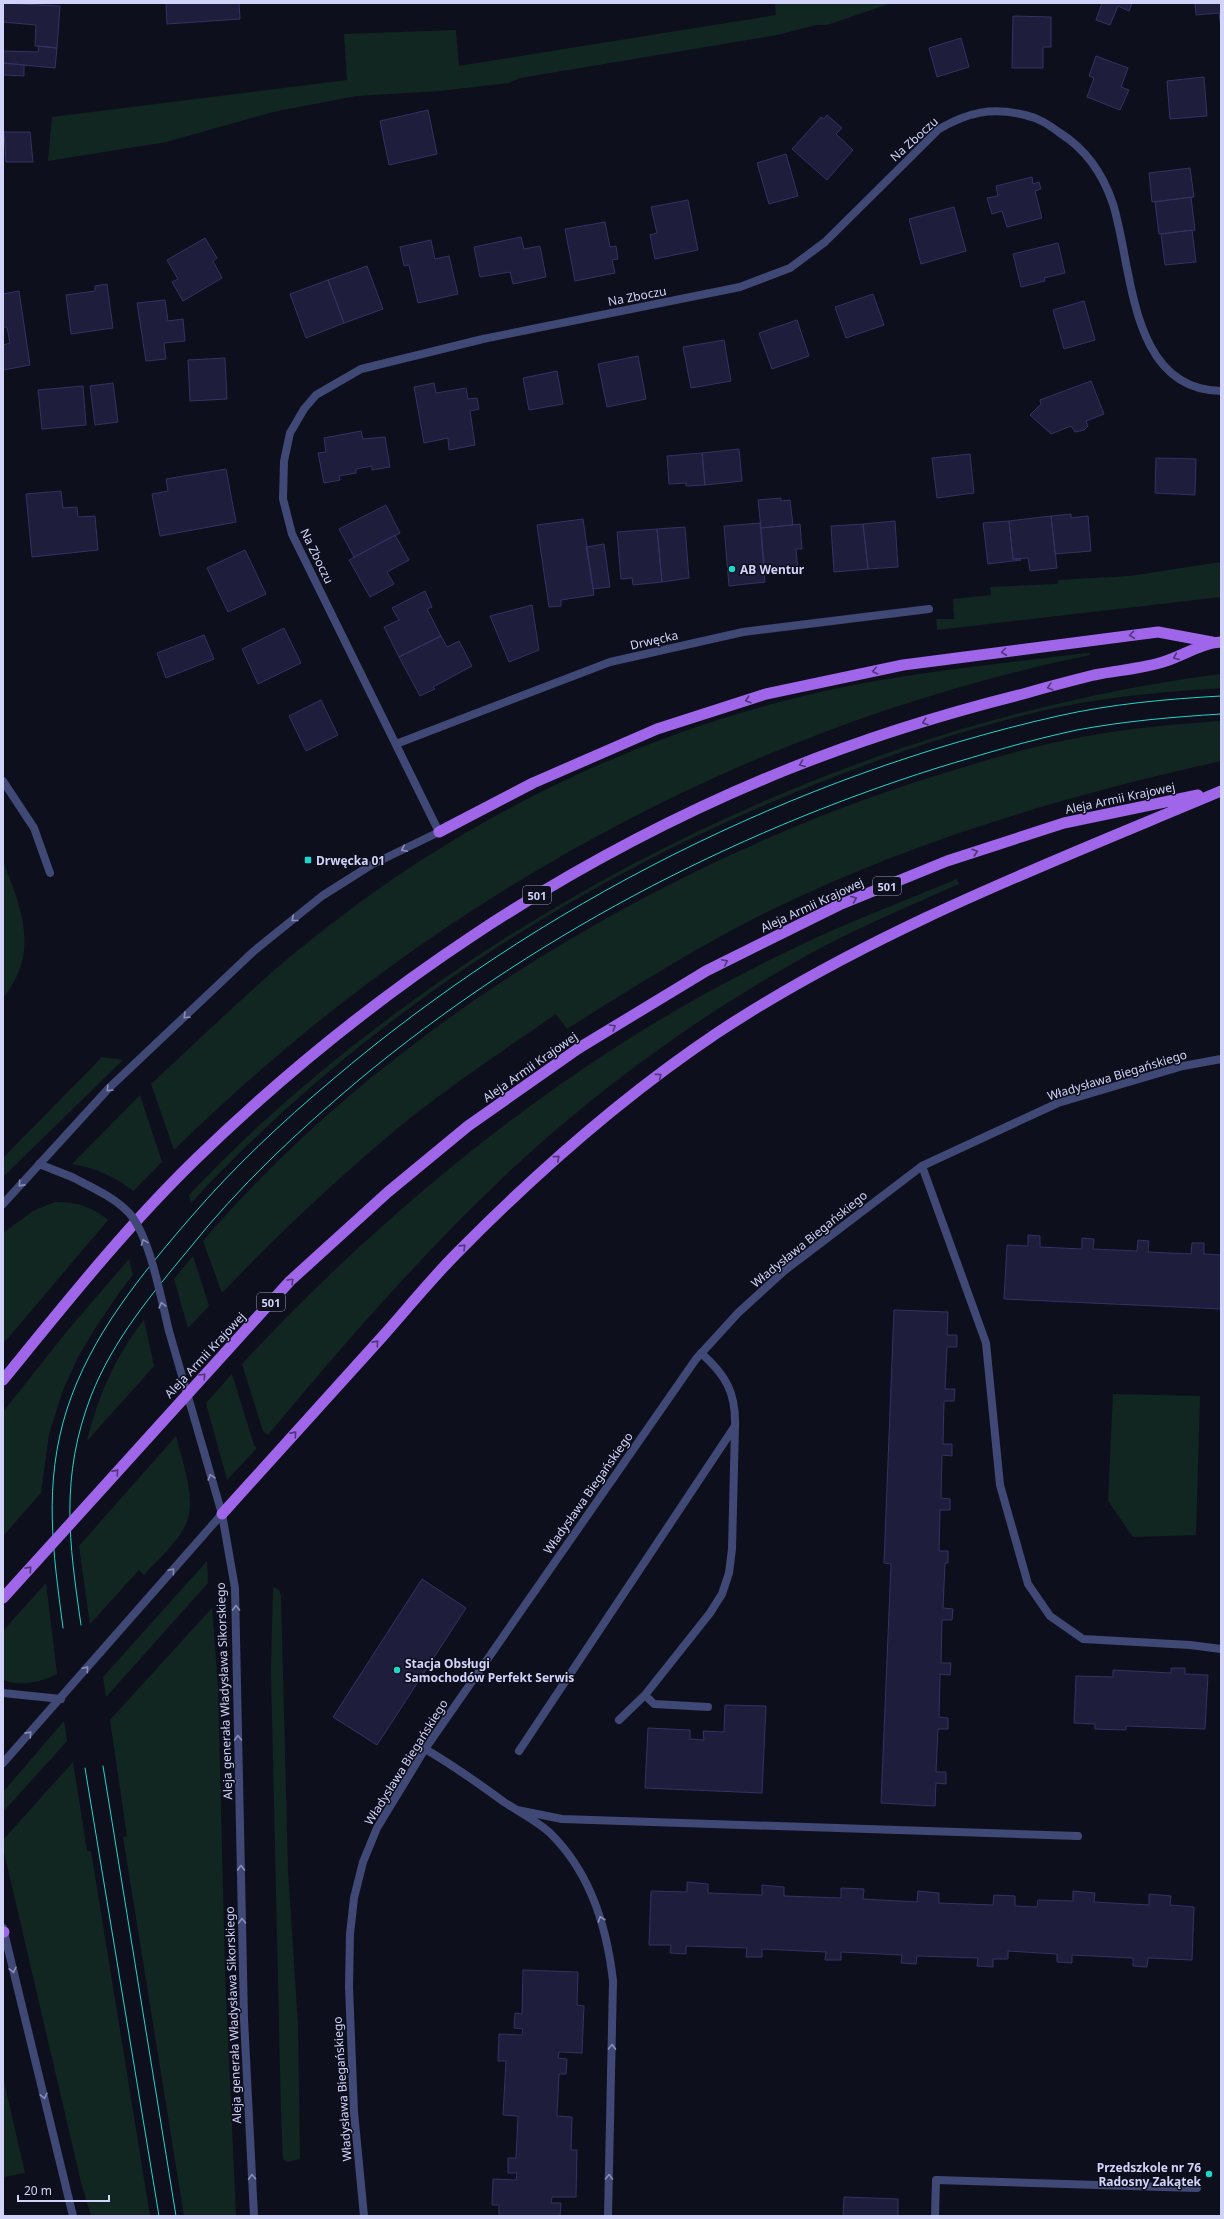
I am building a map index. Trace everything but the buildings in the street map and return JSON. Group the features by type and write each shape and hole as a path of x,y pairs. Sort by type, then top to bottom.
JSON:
{"main road":[{"path":"439,832 533,783 657,729 766,694 903,665 1158,632 1217,642"},
{"name":"501","path":"3,1380 96,1265 196,1160 292,1072 383,999 467,938 561,880 664,825 784,770 875,736 1088,677 1164,662 1217,642"},
{"path":"222,1514 456,1254 551,1163 630,1097 716,1034 800,982 869,945 927,917 1221,791"},
{"name":"Aleja Armii Krajowej","path":"3,1598 290,1281 388,1192 468,1126 579,1048 706,972 839,905 946,861 1064,823 1221,791"}],"street":[{"name":"Na Zboczu","path":"439,832 292,534 283,498 286,454 290,434 304,409 316,395 361,370 483,339 740,287 790,268 825,242 939,130 961,117 981,112 1010,112 1035,117 1078,144 1098,170 1113,204 1139,322 1149,346 1181,382 1208,391 1221,391"},
{"name":"Drwęcka","path":"396,744 610,662 743,632 929,609"},
{"path":"3,781 34,828 50,873"},
{"path":"3,1204 109,1088 254,951 322,896 371,865 439,832"},
{"name":"Władysława Biegańskiego","path":"364,2216 354,2112 350,2030 350,1934 354,1898 363,1862 377,1828 425,1749 701,1353 738,1313 784,1272 922,1166 1058,1102 1183,1066 1221,1059"},
{"name":"Aleja generała Władysława Sikorskiego","path":"39,1164 72,1177 110,1198 129,1213 144,1239 222,1514 235,1588 244,2019 254,2216"},
{"path":"922,1166 986,1342 1000,1485 1028,1584 1050,1616 1083,1639 1190,1645 1221,1649"},
{"path":"619,1720 645,1695 710,1613 722,1594 728,1574 732,1549 736,1407 731,1389 714,1364 701,1353"},
{"path":"519,1751 735,1426"},
{"path":"3,1763 222,1514"},
{"path":"3,1693 61,1698"},
{"path":"645,1695 654,1704 708,1707"},
{"path":"425,1749 456,1767 549,1832 580,1871 592,1895 610,1950 613,1981 608,2216"},
{"path":"517,1810 562,1818 1078,1836"},
{"path":"3,1930 73,2216"},
{"path":"935,2216 936,2180 1197,2188"}],"green space":[{"path":"775,3 892,3 827,25 816,25 777,35 520,78 509,83 439,91 356,96 273,112 166,142 48,161 52,117 347,80 344,34 456,30 459,66 776,15"},
{"path":"1221,562 1221,597 937,630 936,619 954,619 953,599 991,595 990,587 1058,584 1058,580 1130,576"},
{"path":"1090,653 1090,655 962,687 836,728 714,778 596,836 483,904 374,978 271,1061 174,1150 151,1084 239,1002 306,943 386,884 443,846 503,812 564,781 627,753 692,729 758,708 857,684 955,669"},
{"path":"1221,674 1221,688 1186,690 1080,703 1016,717 892,755 831,778 742,815 654,857 569,903 487,954 407,1010 331,1070 259,1134 191,1203 189,1195 246,1137 307,1083 371,1032 436,984 525,926 617,872 712,824 810,782 910,746 1012,715 1116,691"},
{"path":"1221,721 1221,761 1096,791 973,828 912,850 852,873 793,899 736,928 650,977 567,1029 556,1014 482,1065 410,1118 313,1203 222,1293 203,1241 275,1164 355,1091 440,1024 531,963 626,907 724,858 823,816 922,780 983,761 1066,740 1120,731 1187,723"},
{"path":"3,861 21,914 24,931 24,947 21,964 14,981 3,998"},
{"path":"957,879 959,884 842,937 804,957 730,1001 658,1050 590,1102 524,1158 456,1223 359,1328 268,1435 263,1431 242,1364 304,1300 368,1239 435,1181 504,1125 576,1073 651,1025 728,981 807,942 863,917"},
{"path":"102,1057 123,1060 3,1177 3,1158"},
{"path":"140,1095 162,1162 133,1191 104,1173 72,1164"},
{"path":"55,1202 76,1204 89,1208 96,1211 108,1220 3,1344 3,1233 33,1211"},
{"path":"193,1256 209,1306 188,1328 174,1279"},
{"path":"129,1259 133,1275 96,1327 79,1355 63,1390 49,1434 41,1493 3,1536 3,1412 68,1330"},
{"path":"144,1320 154,1366 87,1441 96,1409 116,1363 124,1348"},
{"path":"232,1374 254,1445 257,1448 227,1480 206,1403"},
{"path":"1113,1394 1200,1396 1196,1535 1133,1537 1108,1501"},
{"path":"176,1436 188,1481 190,1505 189,1516 185,1526 172,1545 144,1575 139,1570 90,1624 79,1546"},
{"path":"207,1561 208,1583 106,1697 103,1677"},
{"path":"46,1583 57,1674 31,1683 17,1683 3,1680 3,1631"},
{"path":"273,1587 279,1590 281,1596 288,1871 298,2025 300,2159 287,2162 283,2159 281,2112 271,1670"},
{"path":"212,1608 218,1687 225,1973 236,2216 184,2216 123,1837 127,1836 110,1720"},
{"path":"64,1721 67,1741 3,1812 3,1792"},
{"path":"73,1762 87,1851 91,1851 150,2216 91,2216 81,2182 3,1848 3,1840"},
{"path":"3,2077 25,2173 3,2177"}],"tram line":[{"path":"63,1628 56,1572 52,1518 55,1464 67,1409 89,1356 119,1307 154,1261 191,1217 258,1146 332,1080 411,1017 495,958 582,904 673,855 766,811 862,774 959,742 1058,716 1098,708 1221,696"},
{"path":"81,1625 73,1566 70,1510 71,1482 81,1426 100,1375 122,1337 147,1301 228,1203 292,1139 360,1079 425,1028 492,981 562,936 707,858 782,825 859,795 937,768 1042,738 1113,724 1221,714"},
{"path":"103,1766 176,2216"},
{"path":"85,1768 159,2216"}],"place":[{"name":"AB Wentur","path":"732,569"},
{"name":"Drwęcka 01","path":"308,860"},
{"name":"Stacja Obsługi Samochodów Perfekt Serwis","path":"397,1670"},
{"name":"Przedszkole nr 76 Radosny Zakątek","path":"1209,2174"}]}
